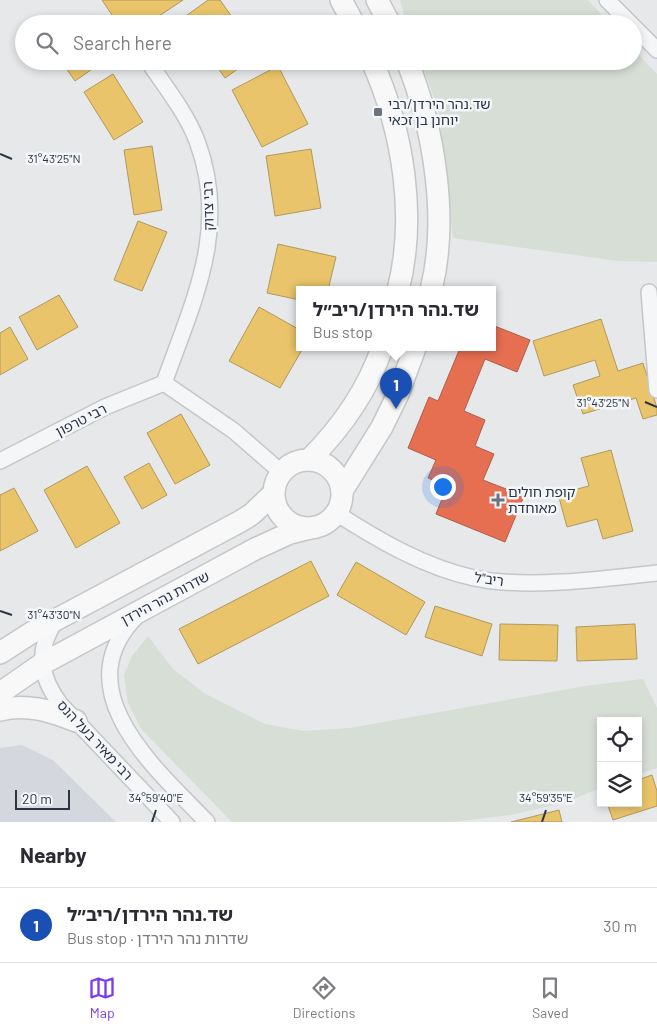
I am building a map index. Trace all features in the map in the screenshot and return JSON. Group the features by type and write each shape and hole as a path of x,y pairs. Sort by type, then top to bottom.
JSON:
{"main road":[{"path":"341,0 349,15"},
{"path":"375,70 393,120 402,159 406,237 399,286"},
{"path":"410,70 424,111 434,162 438,239 432,286"},
{"path":"309,460 345,422 370,380 381,351"},
{"path":"342,490 335,473 327,466 309,460 294,462 281,472 274,486 273,494 275,505 285,518 299,526 310,528 324,524 336,513 340,506 342,490 382,427 398,394 414,351"},
{"path":"0,653 30,633 241,521 252,514 273,494"},
{"name":"שדרות נהר הירדן","path":"0,693 42,664 144,609 277,539 310,528"},
{"path":"0,710 33,708 76,721"}],"street":[{"path":"608,0 622,15"},
{"path":"642,35 657,50"},
{"name":"רבי צדוק","path":"154,70 197,140 209,182 210,236 198,287 164,383"},
{"path":"649,292 657,390"},
{"path":"164,383 234,431 281,472"},
{"name":"רבי טרפון","path":"0,461 106,407 164,383"},
{"name":"ריב\"ל","path":"336,513 380,540 418,558 475,578 522,582 657,573"},
{"name":"רבי מאיר בעל הנס","path":"144,609 128,626 114,649 110,662 112,696 118,714 132,739 207,822"},
{"name":"רבי מאיר בעל הנס","path":"57,619 47,635 42,664 50,690 76,721 172,822"}],"shaded area":[{"path":"400,0 588,0 602,15 404,15"},
{"path":"642,58 657,74 657,262 618,261 453,238 439,112 424,70 642,70"},
{"path":"148,636 173,669 204,693 265,724 303,731 350,728 585,686 643,679 657,708 657,768 642,773 642,717 597,717 597,790 566,802 511,815 453,822 232,822 141,729 128,703 124,675 132,656"},
{"path":"22,745 53,760 116,822 0,822 0,748"}],"building: Homes":[{"path":"102,0 183,0 160,15 112,15"},
{"path":"208,0 220,0 231,15 187,15"},
{"path":"67,70 91,70 75,81"},
{"path":"219,70 236,70 225,78"},
{"path":"270,70 280,70 308,124 262,147 232,90"},
{"path":"113,74 143,122 114,140 84,92"},
{"path":"152,146 162,210 134,215 124,150"},
{"path":"311,149 321,208 275,216 266,156"},
{"path":"138,221 167,232 142,291 114,280"},
{"path":"278,244 336,257 329,286 296,286 296,299 267,293"},
{"path":"59,295 78,327 37,350 19,317"},
{"path":"259,307 296,328 296,351 301,351 280,388 229,361"},
{"path":"601,319 618,371 643,363 657,408 657,415 643,419 636,398 583,414 573,385 600,376 595,360 544,376 533,341"},
{"path":"10,327 28,359 0,375 0,333"},
{"path":"181,414 210,465 175,484 147,433"},
{"path":"611,450 633,531 603,539 597,519 567,527 558,494 589,486 581,458"},
{"path":"149,463 167,495 142,509 124,477"},
{"path":"87,466 120,523 76,548 44,490"},
{"path":"14,488 38,531 0,551 0,495"},
{"path":"311,561 329,596 198,664 179,629"},
{"path":"356,562 425,602 406,635 337,595"},
{"path":"435,606 492,624 482,656 425,637"},
{"path":"500,624 558,625 557,661 499,660"},
{"path":"635,624 637,659 577,661 576,627"},
{"path":"652,775 657,791 657,806 613,820 608,807 642,807 642,779"},
{"path":"559,810 562,822 511,822"}],"building: Shops":[{"path":"496,327 530,340 517,372 485,359 464,411 485,420 475,446 494,454 483,480 524,496 505,542 436,514 447,486 428,478 436,460 408,448 429,397 438,401 459,351 496,351"}],"place":[{"name":"שד.נהר הירדן/רבי יוחנן בן זכאי","path":"378,112"},
{"name":"שד.נהר הירדן/ריב״ל","path":"396,409"},
{"name":"קופת חולים מאוחדת","path":"498,500"}]}
